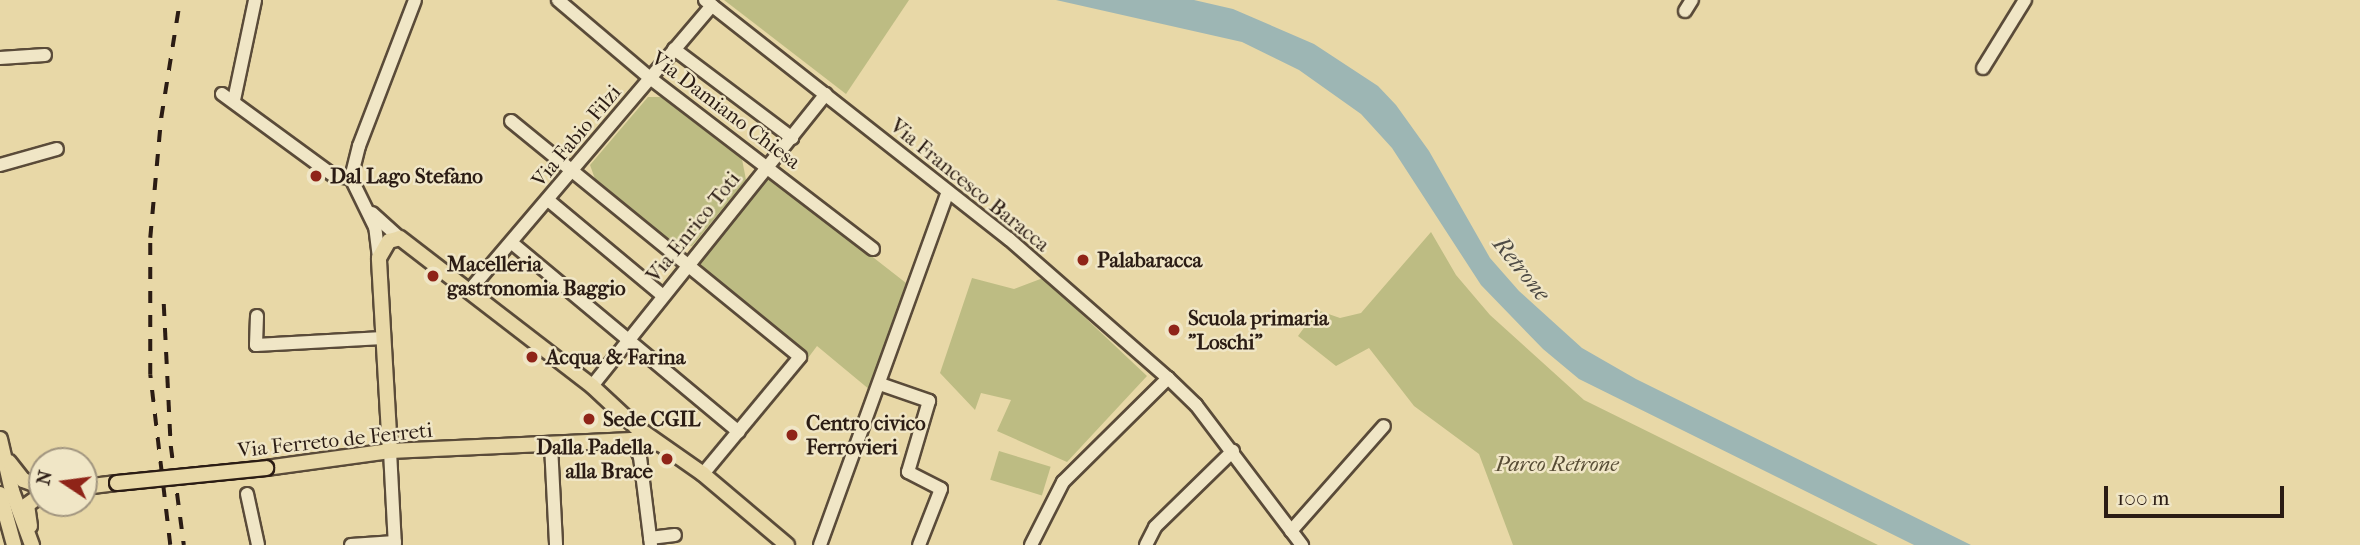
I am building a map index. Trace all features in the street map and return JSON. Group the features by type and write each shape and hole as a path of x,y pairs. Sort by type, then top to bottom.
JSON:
{"main road":[{"path":"390,451 379,257 389,241 400,238 592,386 634,433"},
{"name":"Via Ferreto de Ferreti","path":"98,486 266,468 390,451 551,445 634,433 661,445 703,474"},
{"path":"2,445 15,474 28,482"},
{"path":"2,445 3,496 14,545"},
{"path":"703,474 787,545"},
{"path":"3,496 28,493"},
{"path":"3,496 32,545"},
{"path":"28,517 32,545"}],"street":[{"path":"255,0 228,97 334,176 351,178"},
{"path":"379,257 369,210 351,178 359,146 415,0"},
{"name":"Via Damiano Chiesa","path":"558,0 650,78 873,249"},
{"path":"1983,68 2025,0"},
{"name":"Via Fabio Filzi","path":"469,291 573,172 674,49 708,3"},
{"name":"Via Francesco Baracca","path":"708,3 826,94 947,194 1009,239 1168,378 1233,452 1303,545"},
{"path":"674,49 792,138"},
{"path":"0,58 45,55"},
{"name":"Via Enrico Toti","path":"592,386 625,341 826,94"},
{"path":"511,121 800,358 703,474"},
{"path":"0,165 57,149"},
{"path":"820,545 947,194"},
{"path":"548,200 662,295"},
{"path":"369,210 400,238"},
{"path":"512,243 625,341 738,432"},
{"path":"257,316 256,345 383,338"},
{"path":"1031,545 1062,482 1168,378"},
{"path":"880,384 929,401 908,472 941,489 919,545"},
{"path":"1291,531 1384,426"},
{"path":"634,433 640,457 650,541 675,535"},
{"path":"551,445 556,545"},
{"path":"351,545 395,543 390,451"},
{"path":"1146,545 1155,527 1233,452"},
{"path":"247,494 258,545"}],"green space":[{"path":"724,0 909,0 846,94"},
{"path":"648,97 661,97 742,159 746,180 692,246 678,247 595,179 590,165"},
{"path":"769,176 906,283 870,390 817,346 808,358 693,266"},
{"name":"Parco Retrone","path":"1431,232 1456,275 1490,315 1584,400 1878,545 1513,545 1479,454 1414,406 1369,348 1336,366 1298,336 1317,310 1340,318 1361,313"},
{"path":"972,278 1014,289 1043,278 1147,376 1067,462 997,431 1011,400 981,393 975,410 940,373"},
{"path":"999,451 1051,467 1042,495 990,480"}],"water":[{"path":"1056,0 1194,0 1233,9 1314,44 1378,86 1396,105 1429,151 1490,258 1519,291 1582,348 1636,379 1971,545 1914,545 1579,379 1543,349 1481,285 1392,148 1361,114 1299,70 1242,42"}],"railway":[{"path":"170,545 150,375 150,238 161,118 180,0"},
{"path":"164,304 171,446 184,545"}],"place":[{"name":"Dal Lago Stefano","path":"316,176"},
{"name":"Palabaracca","path":"1083,260"},
{"name":"Macelleria gastronomia Baggio","path":"433,276"},
{"name":"Scuola primaria \"Loschi\"","path":"1174,330"},
{"name":"Acqua & Farina","path":"532,357"},
{"name":"Sede CGIL","path":"589,419"},
{"name":"Centro civico Ferrovieri","path":"792,435"},
{"name":"Dalla Padella alla Brace","path":"667,459"}],"water label":[{"name":"Retrone","path":"1521,269"}]}
